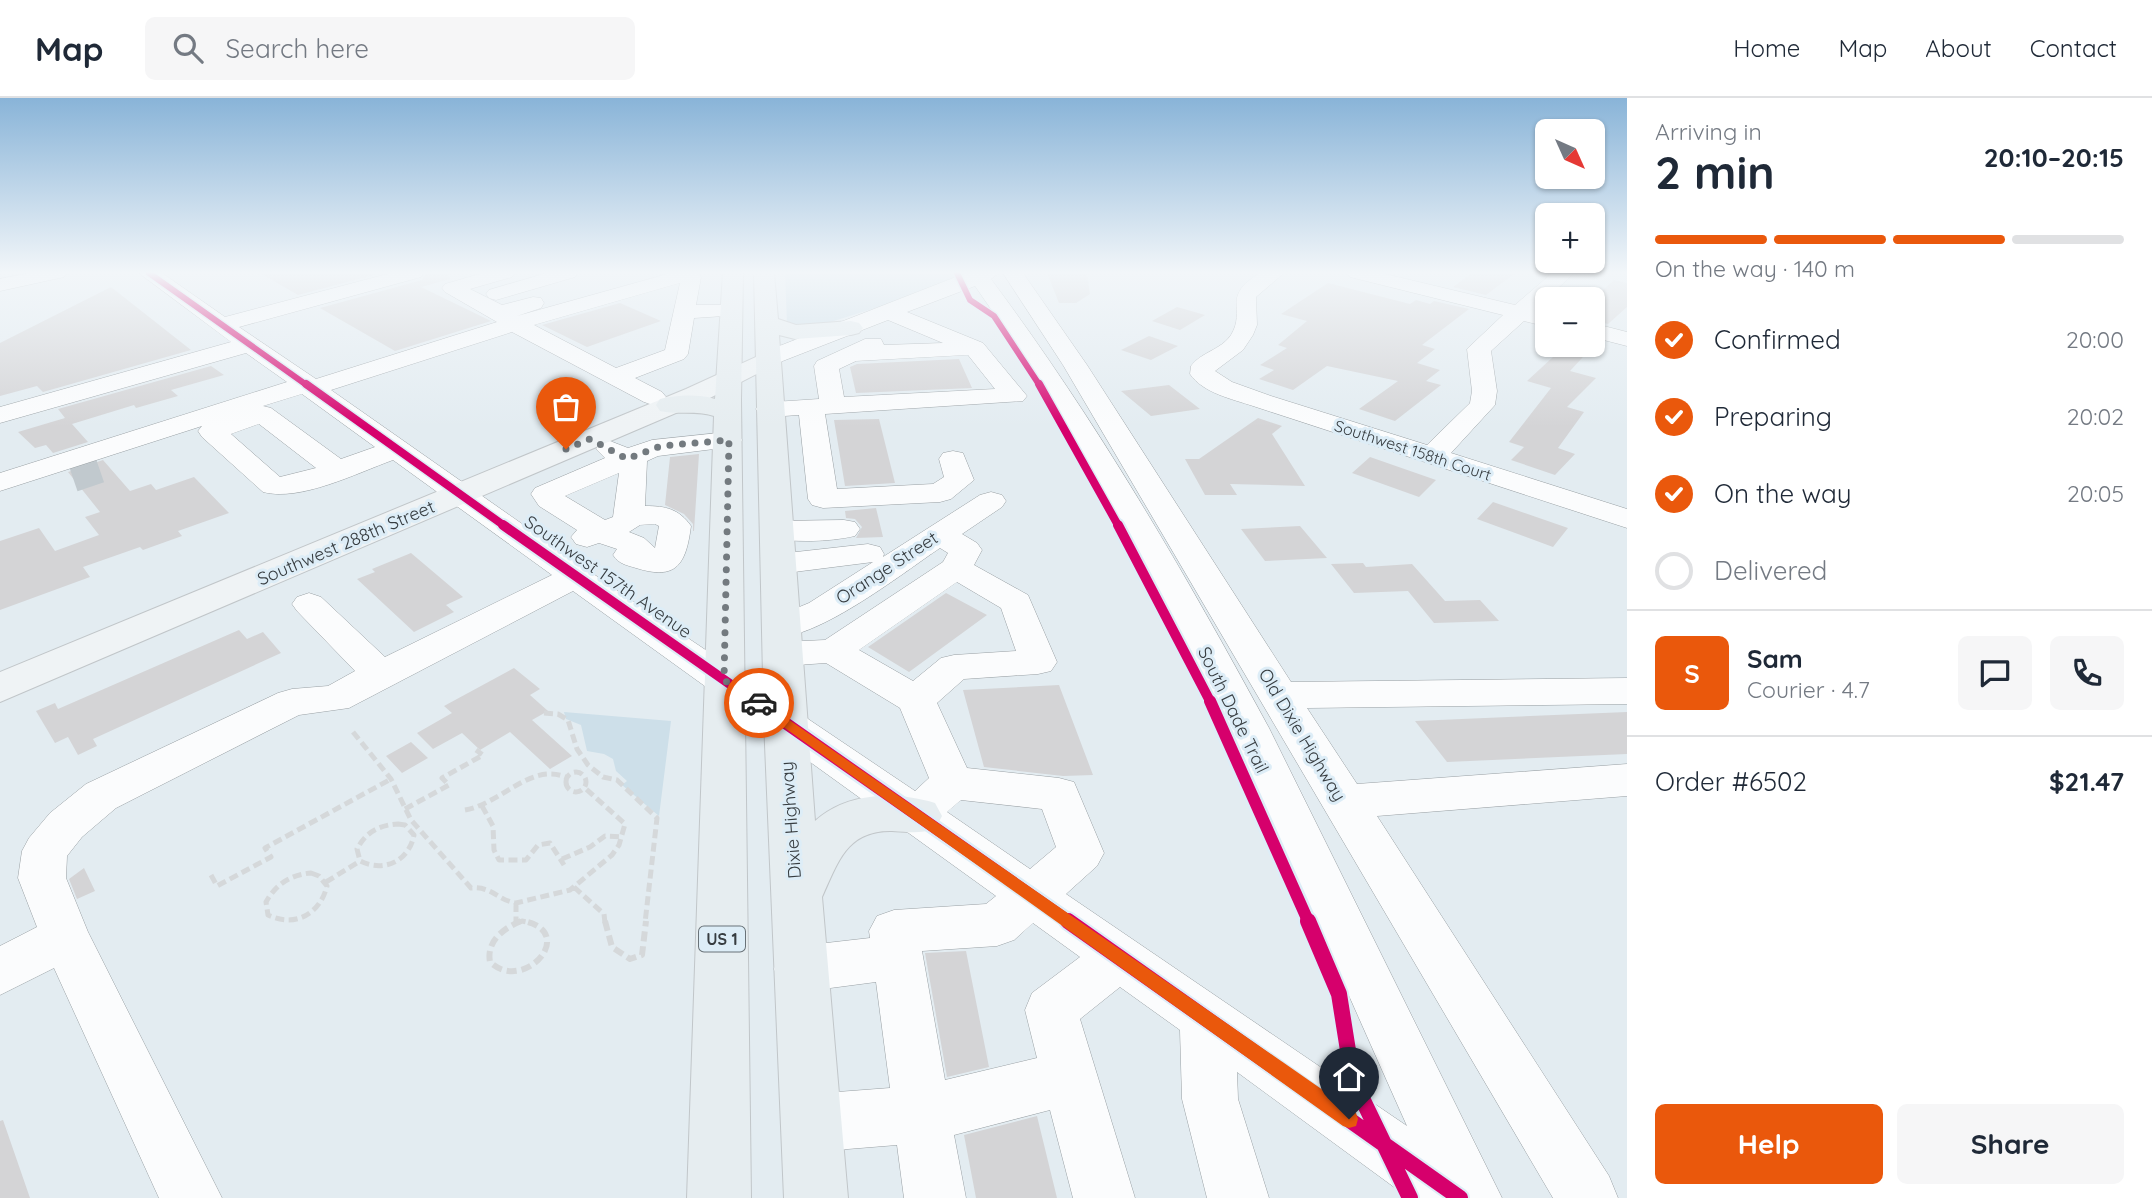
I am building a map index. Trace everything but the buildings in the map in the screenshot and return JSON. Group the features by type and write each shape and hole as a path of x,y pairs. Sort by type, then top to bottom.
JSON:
{"highway":[{"name":"US 1","path":"719,1198 730,324"},
{"name":"Dixie Highway","path":"766,324 785,722 816,1198"},
{"path":"770,324 795,332 850,328"},
{"path":"662,401 704,404 729,426"},
{"path":"796,899 819,846 836,829 855,817 929,804"}],"main road":[{"name":"Southwest 288th Street","path":"0,688 452,488 767,359"},
{"name":"Southwest 288th Street","path":"0,660 452,488 590,439 662,401"}],"street":[{"name":"Southwest 157th Avenue","path":"223,324 561,566 785,722 929,804 1031,894 1460,1198"},
{"path":"0,482 240,414 310,386 489,324"},
{"path":"519,324 662,401"},
{"path":"658,336 674,324"},
{"path":"615,377 676,354 682,324"},
{"name":"Southwest 288th Street","path":"767,359 860,324"},
{"path":"917,324 826,366 822,407 823,499 940,493 958,480 953,458"},
{"path":"769,409 1014,396 975,348 919,324"},
{"path":"1020,324 1200,634 1249,728 1471,1198"},
{"name":"Old Dixie Highway","path":"1035,324 1083,377 1587,1198"},
{"name":"Southwest 158th Court","path":"1245,324 1243,334 1231,348 1203,366 1202,374 1237,392 1627,519"},
{"path":"1432,456 1482,405 1486,395 1477,359 1479,349 1506,324"},
{"path":"1605,333 1627,339"},
{"path":"0,415 250,344"},
{"path":"850,354 975,348"},
{"path":"586,361 610,353"},
{"path":"108,466 212,431 240,414 262,414 338,470"},
{"path":"615,529 550,500 546,494 661,446 729,426"},
{"path":"212,431 272,486 292,485 396,449"},
{"path":"191,1198 65,937 42,878 45,851 66,825 101,796 292,702 335,699 561,566 615,529 660,516 674,523 668,557 657,564 631,557 616,546 615,529 636,469 634,463 590,439"},
{"path":"0,502 72,478"},
{"path":"775,494 822,492"},
{"name":"Orange Street","path":"781,641 821,611 984,505 940,493"},
{"path":"776,530 844,529"},
{"path":"834,651 956,568 966,551 939,534"},
{"path":"778,564 868,554"},
{"path":"916,700 954,667 1038,662 1016,602 956,568"},
{"path":"309,604 374,668 375,677"},
{"path":"781,641 834,651 916,700"},
{"path":"1278,695 1627,691"},
{"path":"916,700 929,804 1059,794 1081,853 997,925 894,931 934,1198"},
{"path":"1343,802 1627,780"},
{"path":"0,972 65,937"},
{"path":"800,969 898,957"},
{"path":"1104,1198 1051,1010 1119,957"},
{"path":"1206,1018 1210,1099 1238,1198"},
{"path":"811,1123 922,1114 1070,1078"}],"path":[{"path":"544,713 558,714 568,720 577,748 588,765 603,777 617,780 657,818 642,955 630,959 616,952 605,936 604,914 575,887"},
{"path":"353,732 391,779 414,829 471,888 484,887 516,903 530,902 575,887 612,855 622,837 625,824 585,788"},
{"path":"405,809 449,785 442,778 483,755 476,750"},
{"path":"465,810 482,806 535,774 559,772 568,778"},
{"path":"575,772 578,773 587,781 585,788 575,790 566,787 568,778 575,772"},
{"path":"211,875 217,886 271,857 265,848 391,779"},
{"path":"482,806 491,821 494,832 492,848 499,860 526,860 538,845 547,843 552,844 563,862 605,836 622,837"},
{"path":"360,861 357,849 359,843 372,831 398,824 414,829"},
{"path":"360,861 375,867 395,862 410,850 414,842 414,829"},
{"path":"326,882 360,861"},
{"path":"312,873 326,882 327,894 323,902 305,916 284,922 268,915 266,902 284,881 312,873"},
{"path":"516,903 516,922"},
{"path":"516,922 538,924 548,936 548,944 545,953 529,968 509,972 492,964 489,950 496,934 516,922"}],"shaded area":[{"path":"790,324 823,324 821,325 800,328"},
{"path":"564,712 671,721 659,816 622,785 627,781 616,771 613,759 604,754 587,751 581,725 566,719"}],"tunnel":[{"path":"73,478 108,466"}],"cycle path":[{"path":"221,324 1460,1198"},
{"name":"South Dade Trail","path":"1000,324 1033,373 1142,569 1222,724 1335,983 1350,1063 1358,1090 1410,1198"}],"way so far":[{"path":"566,449 590,439 627,459 661,446 729,440 724,680 759,703"}],"route":[{"path":"759,703 1349,1119"}]}
